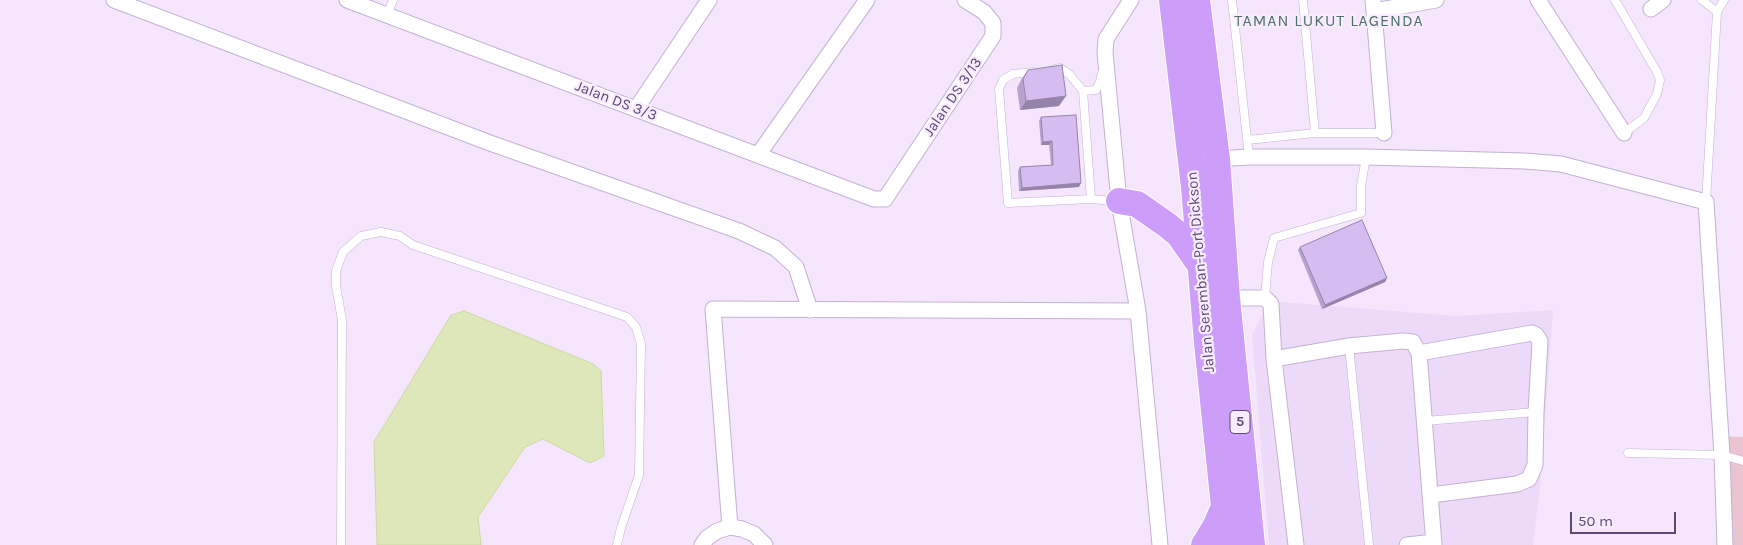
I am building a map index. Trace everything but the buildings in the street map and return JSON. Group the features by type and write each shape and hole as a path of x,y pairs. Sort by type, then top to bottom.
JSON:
{"highway":[{"name":"Jalan Seremban-Port Dickson","path":"1172,0 1190,146 1207,343 1224,507 1215,527 1223,544"},
{"name":"Jalan Seremban-Port Dickson","path":"1198,0 1217,159 1227,298 1252,545"},
{"path":"1190,146 1200,155 1217,159"},
{"path":"1194,187 1210,165 1217,159"},
{"path":"1119,201 1137,204 1167,225 1179,235 1202,268"}],"street":[{"path":"114,0 490,143 748,236 775,248 796,267 810,310"},
{"name":"Jalan DS 3/3","path":"347,0 874,198 885,199"},
{"path":"758,155 867,0"},
{"name":"Jalan DS 3/13","path":"885,199 993,36 993,23 984,12 965,0"},
{"path":"1131,0 1106,39 1105,53 1119,201 1138,311 1160,545"},
{"path":"1384,133 1374,5 1436,0"},
{"path":"1538,0 1624,133"},
{"path":"636,109 705,1"},
{"path":"1217,159 1249,157 1366,157 1525,161 1561,164 1706,202 1722,455 1725,545"},
{"path":"1227,298 1265,298 1271,304 1274,358 1296,545"},
{"path":"730,528 713,309 1138,311"},
{"path":"1419,353 1532,333 1540,341 1535,465 1529,479 1517,484 1431,495"},
{"path":"1274,358 1349,346 1403,341 1413,342 1419,353 1434,544 1407,545"},
{"path":"702,545 707,538 717,531 730,528 742,529 754,534 765,545"}],"lane":[{"path":"387,15 393,0"},
{"path":"1232,0 1249,157"},
{"path":"1303,0 1316,133"},
{"path":"1615,0 1660,80 1658,94 1644,118 1624,133"},
{"path":"1702,0 1717,12"},
{"path":"1706,202 1717,12 1724,0"},
{"path":"1083,92 1096,90 1100,81 1105,53"},
{"path":"1050,70 1060,68 1069,74 1083,92 1091,199"},
{"path":"1041,71 1013,74 1003,80 999,89 1008,203 1091,199 1119,201"},
{"path":"1247,140 1316,133 1384,133"},
{"path":"1265,298 1268,262 1274,238 1361,213 1361,186 1366,157"},
{"path":"341,545 342,320 336,286 336,271 343,252 361,236 381,232 400,236 413,245 627,317 636,326 641,344 639,475 617,545"},
{"path":"1349,346 1369,545"},
{"path":"1424,421 1536,412"},
{"path":"1628,453 1722,455 1743,461"}],"shaded area":[{"path":"1269,301 1456,316 1553,310 1540,487 1533,545 1269,545 1252,335"},
{"path":"464,311 593,364 601,371 604,456 590,463 543,439 525,447 478,517 481,545 377,545 374,442 451,315"},
{"path":"1719,436 1743,437 1743,545 1723,545"}],"district":[{"name":"TAMAN LUKUT LAGENDA","path":"1329,21"}]}
